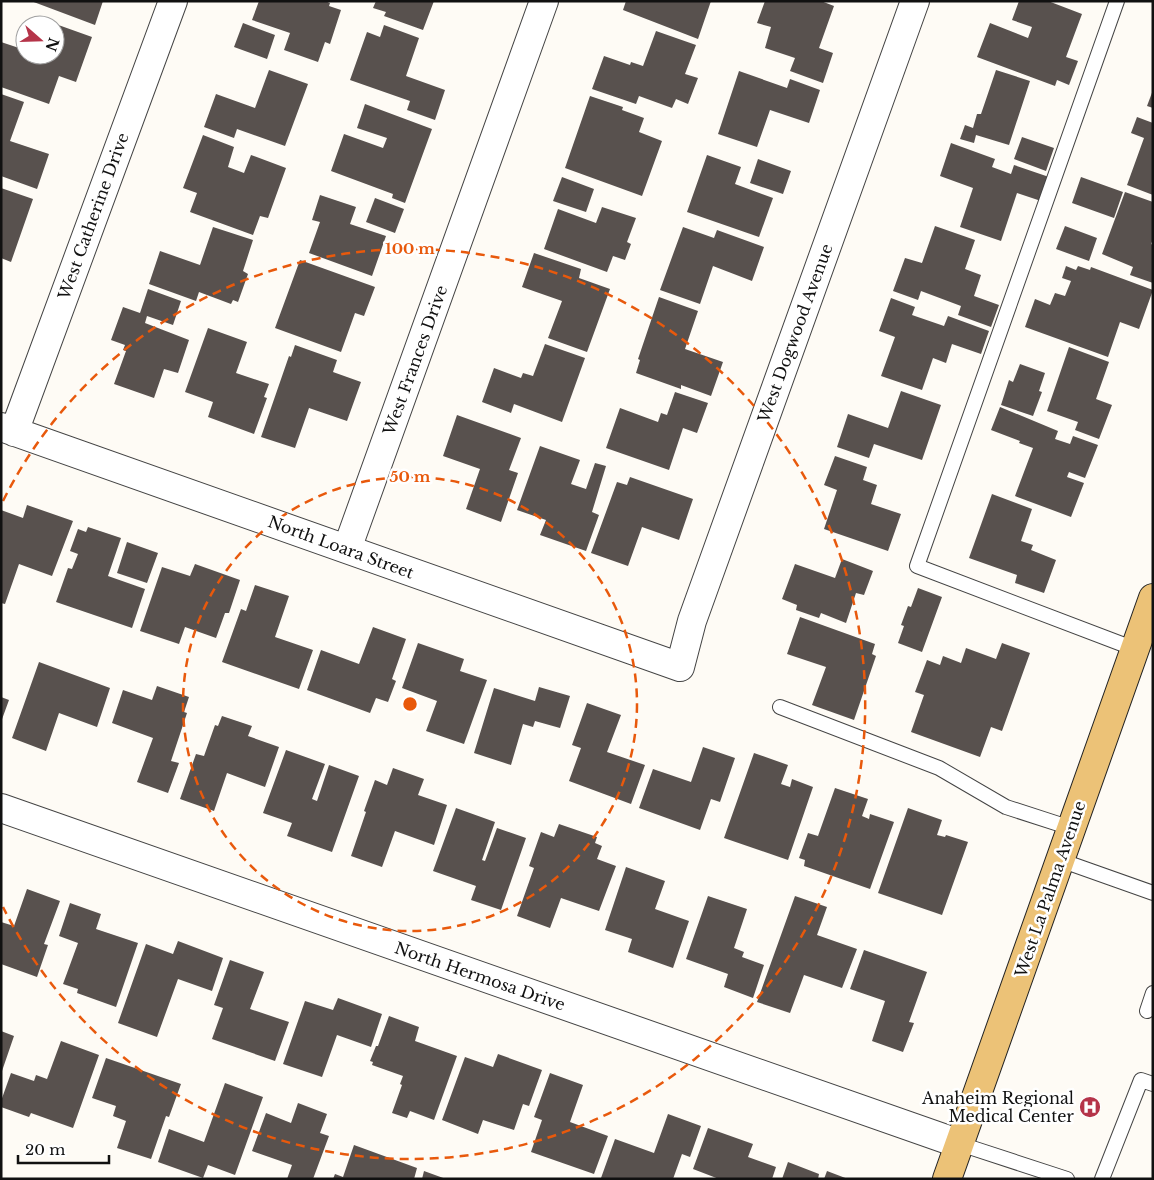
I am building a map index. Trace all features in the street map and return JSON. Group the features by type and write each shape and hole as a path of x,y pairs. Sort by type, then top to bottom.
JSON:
{"main road":[{"name":"West La Palma Avenue","path":"947,1179 1153,598"}],"street":[{"name":"West Catherine Drive","path":"7,429 173,1"},
{"name":"West Frances Drive","path":"347,549 544,1"},
{"name":"West Dogwood Avenue","path":"680,666 692,621 915,1"},
{"name":"North Loara Street","path":"7,429 680,666"},
{"name":"North Hermosa Drive","path":"1,808 960,1144"}],"lane":[{"path":"1117,1 917,566 1135,649"},
{"path":"780,707 939,768 1006,807 1071,828"},
{"path":"1060,860 1153,893"},
{"path":"1146,1010 1153,993"},
{"path":"1102,1179 1141,1080 1153,1084"},
{"path":"960,1144 1066,1179"}],"building":[{"path":"31,1 103,1 95,25"},
{"path":"259,1 325,1 330,3 329,6 341,10 330,44 325,42 318,62 284,50 290,33 252,20"},
{"path":"376,1 434,1 423,30 384,16 386,12 373,8"},
{"path":"626,1 711,1 698,39 623,10"},
{"path":"765,1 821,1 834,6 819,48 833,53 823,83 790,71 795,58 765,48 771,27 757,23"},
{"path":"1019,1 1048,1 1082,14 1066,57 1078,61 1069,85 1057,80 1055,86 977,57 990,23 1028,38 1032,27 1012,20"},
{"path":"243,23 275,35 267,59 234,47"},
{"path":"384,25 419,38 406,76 445,90 435,120 407,110 410,101 350,80 367,32 380,37"},
{"path":"65,27 92,37 76,82 59,76 49,104 1,87 1,42 15,47 15,65 65,65"},
{"path":"656,31 696,45 685,74 698,78 688,104 676,99 672,108 639,96 636,104 592,89 604,56 630,65 631,62 643,66"},
{"path":"269,70 308,84 285,146 237,129 234,138 204,127 216,94 255,108"},
{"path":"996,70 1030,81 1009,145 976,135 974,143 960,139 965,125 973,128 977,114 981,114"},
{"path":"739,71 787,88 790,79 820,90 809,123 770,110 757,147 718,134"},
{"path":"1153,90 1153,108 1147,106"},
{"path":"1,94 24,102 10,141 49,154 37,189 1,176"},
{"path":"590,96 623,107 622,110 644,118 639,132 662,141 642,196 565,168"},
{"path":"365,104 432,129 405,203 392,198 393,194 331,171 344,134 383,148 387,138 357,128"},
{"path":"1137,117 1153,123 1153,195 1127,185 1144,138 1131,133"},
{"path":"203,135 234,147 228,167 244,173 251,155 286,168 268,218 260,216 253,235 190,212 197,193 183,188"},
{"path":"1022,137 1054,148 1046,171 1014,159"},
{"path":"951,143 995,159 992,167 1011,174 1014,165 1049,177 1041,201 1017,193 1001,241 960,227 973,188 940,176"},
{"path":"707,155 741,167 735,184 773,198 759,237 687,212"},
{"path":"758,159 791,171 783,194 750,183"},
{"path":"562,177 594,189 586,212 553,201"},
{"path":"1081,177 1123,192 1114,218 1072,203"},
{"path":"1,188 33,199 11,262 1,258"},
{"path":"1125,192 1153,202 1153,239 1151,244 1153,245 1153,283 1130,275 1133,267 1102,254"},
{"path":"320,195 356,207 350,224 386,236 372,276 309,253 320,222 312,220"},
{"path":"375,198 404,209 395,233 366,222"},
{"path":"602,207 636,218 627,242 631,244 625,260 613,256 607,272 544,249 558,209 596,223"},
{"path":"935,226 975,240 965,269 981,275 974,296 999,305 991,327 958,315 961,306 921,291 918,300 893,291 905,258 922,263"},
{"path":"1065,226 1097,238 1089,261 1056,249"},
{"path":"213,227 253,240 243,271 248,274 238,302 233,300 231,304 199,292 196,301 149,284 160,251 200,265"},
{"path":"683,227 714,238 717,230 764,247 752,281 713,266 700,304 660,290"},
{"path":"534,253 581,269 579,278 610,289 587,352 548,338 562,301 522,287"},
{"path":"300,260 375,287 364,316 355,313 341,352 275,328"},
{"path":"1066,266 1076,270 1078,266 1090,270 1091,267 1153,290 1139,329 1120,322 1108,357 1025,327 1035,299 1050,305 1055,293 1065,296 1071,281 1062,278"},
{"path":"148,289 181,301 173,325 147,316 145,323 189,340 178,373 164,369 154,398 114,384 126,351 123,350 125,345 111,340 123,307 140,313"},
{"path":"659,297 698,311 685,349 723,362 711,396 681,385 681,389 636,373 640,360 638,359"},
{"path":"891,298 915,307 912,315 944,326 948,316 989,331 981,354 952,344 946,363 933,358 922,390 881,376 895,337 879,331"},
{"path":"208,328 247,342 236,373 269,384 264,397 267,398 254,434 208,417 213,402 185,392"},
{"path":"545,344 585,358 562,422 514,404 511,413 482,402 494,368 521,378 523,373 533,376"},
{"path":"295,345 337,360 333,372 361,382 347,421 309,408 295,448 261,437 289,356 291,357"},
{"path":"1069,347 1109,362 1096,399 1112,405 1099,439 1075,430 1078,422 1047,411"},
{"path":"1020,364 1045,373 1039,391 1042,392 1033,416 1001,405 1009,380 1013,382"},
{"path":"901,391 941,405 922,460 874,444 869,458 837,447 848,414 888,428"},
{"path":"675,392 708,403 697,433 683,428 669,470 606,448 620,408 658,422 661,413 667,415"},
{"path":"1000,407 1058,431 1055,439 1070,444 1073,436 1098,445 1085,478 1069,472 1067,477 1084,483 1071,517 1015,496 1033,448 991,430"},
{"path":"457,415 521,438 509,470 518,473 501,522 466,509 480,469 443,456"},
{"path":"540,446 580,460 571,484 586,489 595,463 606,466 592,512 599,515 586,551 540,535 546,520 517,510"},
{"path":"835,456 867,467 863,480 877,485 871,504 901,514 888,551 824,529 837,490 824,485"},
{"path":"630,477 693,499 679,540 642,527 628,566 591,553 617,482 627,485"},
{"path":"992,494 1032,509 1021,541 1033,545 1031,550 1056,560 1044,593 1015,583 1017,575 969,558"},
{"path":"27,505 73,521 52,576 19,564 5,604 1,603 1,510 23,518"},
{"path":"88,527 121,538 108,576 145,589 132,628 56,602 68,568 72,569 78,554 70,551 78,529 86,532"},
{"path":"127,542 158,553 147,583 117,573"},
{"path":"842,559 873,571 864,595 856,593 846,623 821,613 819,618 796,610 797,605 782,599 795,564 835,578"},
{"path":"195,564 240,580 229,613 225,613 216,638 185,627 179,644 140,631 162,567 190,576"},
{"path":"255,585 289,596 275,637 313,650 299,689 222,662 241,609 246,611"},
{"path":"918,588 942,597 922,652 898,643 904,626 901,625 908,606 911,607"},
{"path":"800,617 875,644 872,654 876,656 854,720 812,705 826,667 787,654"},
{"path":"373,627 406,639 392,679 396,681 388,702 376,698 370,713 307,690 321,650 359,664"},
{"path":"418,643 464,659 460,671 487,680 464,744 426,731 437,701 402,688"},
{"path":"1002,643 1030,653 1002,731 991,727 980,757 911,732 924,695 915,692 927,660 940,665 943,656 961,663 966,648 996,659"},
{"path":"39,662 110,688 97,727 59,713 46,751 12,738"},
{"path":"157,686 189,697 184,712 187,713 171,761 179,763 168,793 137,782 153,738 112,723 123,690 152,700"},
{"path":"539,687 570,696 560,728 535,721 533,727 523,724 511,765 474,753 494,688 535,701"},
{"path":"1,697 9,700 1,722"},
{"path":"587,703 621,715 607,752 645,765 631,804 569,781 581,748 572,745"},
{"path":"222,716 252,726 248,736 279,747 265,787 227,773 214,811 180,799 196,754 204,756 215,725 218,726"},
{"path":"703,747 735,758 720,802 711,799 700,830 639,808 653,769 691,782"},
{"path":"286,750 325,764 312,799 317,801 329,765 359,776 332,852 287,836 292,823 263,813"},
{"path":"754,753 788,765 781,784 790,787 792,779 813,787 788,860 724,838"},
{"path":"393,768 424,779 418,795 447,805 434,845 395,831 382,867 351,856 375,780 387,785"},
{"path":"835,788 868,799 862,816 869,819 870,814 894,822 870,889 804,866 805,860 799,858 808,833 818,836"},
{"path":"456,808 495,822 482,860 485,861 497,828 526,838 501,910 471,900 476,886 433,871"},
{"path":"908,808 942,820 937,835 945,837 946,835 968,842 942,915 878,893"},
{"path":"559,824 597,837 595,843 602,846 597,859 616,866 599,911 561,898 550,928 517,916 534,868 529,866 541,832 554,837"},
{"path":"626,867 665,881 655,909 689,921 673,968 628,952 632,939 605,930"},
{"path":"27,889 60,901 44,944 48,945 37,977 1,964 1,922 14,926"},
{"path":"708,896 747,909 734,948 744,952 742,957 764,965 753,998 724,987 728,974 686,959"},
{"path":"795,896 827,907 817,935 857,949 842,988 804,975 790,1013 757,1002"},
{"path":"70,903 101,914 96,929 138,943 116,1007 77,993 78,989 63,984 78,943 59,936"},
{"path":"178,941 223,958 212,991 178,979 157,1037 118,1023 146,944 173,954"},
{"path":"864,950 927,972 909,1022 914,1023 903,1052 872,1041 885,1001 850,989"},
{"path":"230,960 264,972 250,1009 289,1022 275,1061 212,1039 223,1008 214,1005"},
{"path":"338,998 382,1014 371,1047 337,1035 322,1077 283,1064 305,1001 333,1010"},
{"path":"389,1016 419,1027 415,1041 457,1056 434,1120 410,1111 407,1118 392,1113 402,1085 400,1084 403,1076 372,1065 373,1062 370,1061 376,1046 378,1046"},
{"path":"1,1031 14,1036 2,1071 1,1071"},
{"path":"61,1041 99,1055 73,1128 31,1113 29,1117 1,1107 1,1101 11,1073 34,1081 36,1075 47,1079"},
{"path":"498,1054 542,1070 529,1106 523,1104 514,1130 483,1120 478,1134 442,1120 465,1057 493,1067"},
{"path":"106,1058 181,1084 169,1117 166,1116 151,1159 117,1148 126,1121 113,1116 116,1106 92,1098"},
{"path":"550,1073 583,1085 570,1122 608,1136 594,1174 531,1152 542,1120 534,1117"},
{"path":"225,1083 263,1097 235,1175 208,1165 203,1178 158,1162 169,1129 204,1142"},
{"path":"298,1103 327,1114 320,1133 329,1136 313,1179 287,1179 292,1165 252,1151 266,1113 291,1123"},
{"path":"668,1114 701,1126 690,1157 682,1154 673,1179 601,1178 615,1139 654,1153"},
{"path":"708,1128 753,1144 748,1157 776,1167 772,1179 719,1179 693,1169"},
{"path":"354,1145 417,1168 414,1179 333,1179 335,1174 343,1177"},
{"path":"788,1162 819,1174 818,1179 782,1179"},
{"path":"424,1171 446,1179 422,1179"},
{"path":"827,1171 848,1179 824,1179"}],"place":[{"name":"Anaheim Regional Medical Center","path":"1090,1107"}]}
